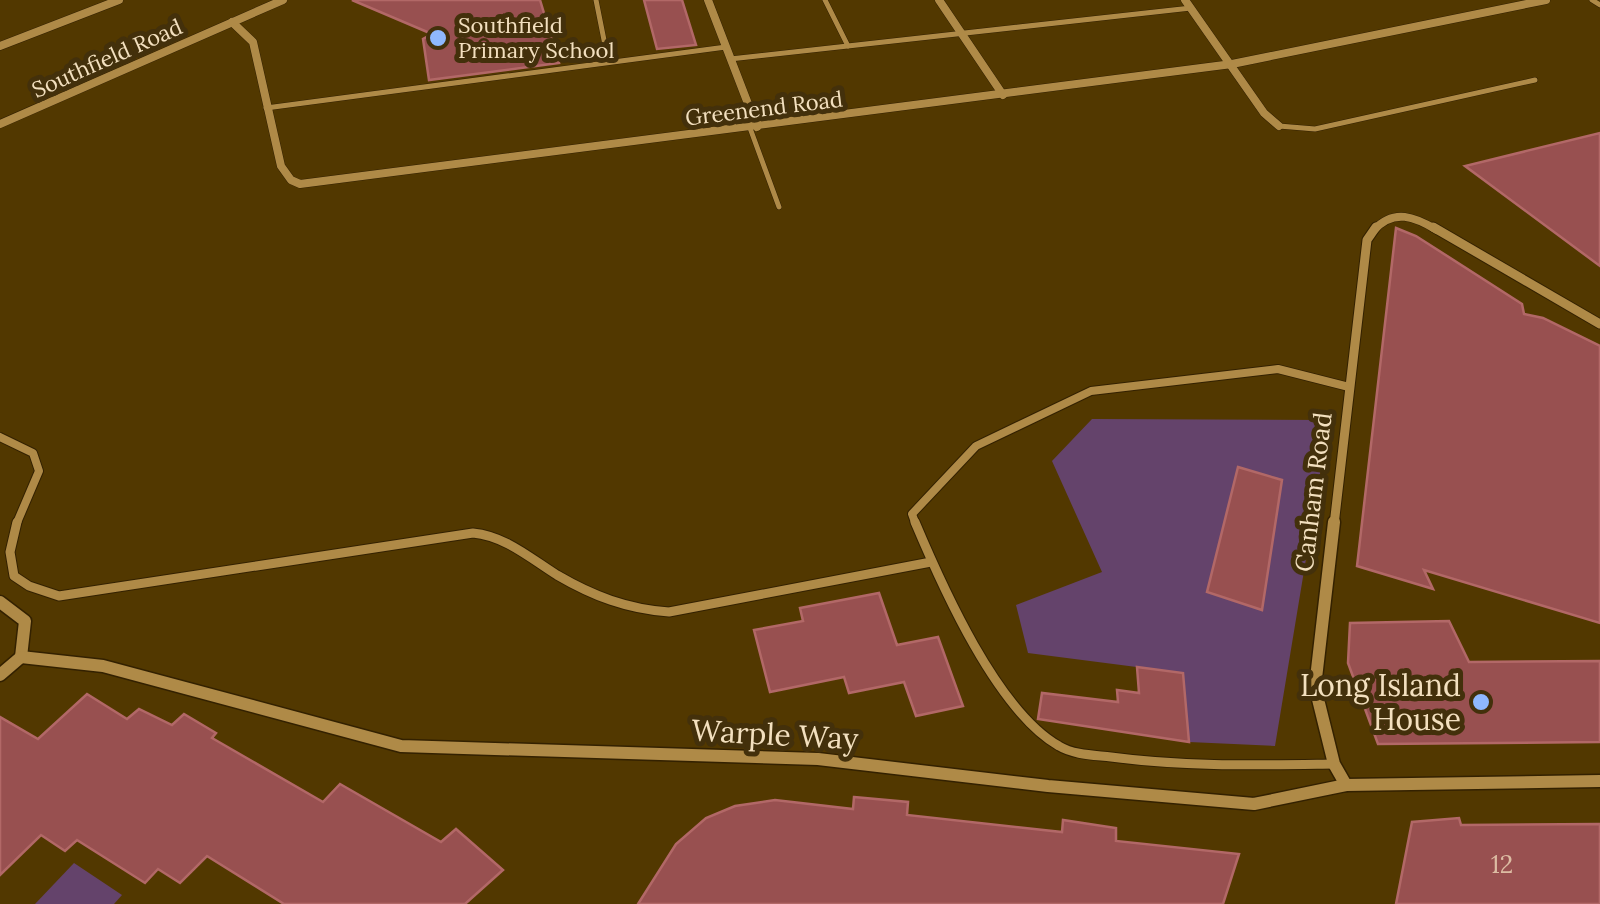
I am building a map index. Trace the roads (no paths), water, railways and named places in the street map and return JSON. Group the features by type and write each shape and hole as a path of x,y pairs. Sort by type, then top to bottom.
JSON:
{"street":[{"path":"0,46 119,0"},
{"name":"Southfield Road","path":"0,124 283,0"},
{"path":"708,0 753,127"},
{"path":"939,0 1003,95"},
{"path":"1185,0 1264,113 1278,126"},
{"name":"Greenend Road","path":"266,108 280,166 291,180 300,184 1232,64 1546,0"},
{"path":"232,22 253,42 266,108"},
{"name":"Canham Road","path":"1346,785 1334,764 1315,687 1366,240 1379,220 1395,214 1417,218 1600,324"},
{"path":"0,602 25,621 21,657 0,675"},
{"name":"Warple Way","path":"21,657 103,666 401,746 818,759 1048,786 1254,804 1346,785 1600,781"}],"lane":[{"path":"596,0 608,60"},
{"path":"825,0 848,46"},
{"path":"1592,0 1600,4"},
{"path":"730,58 1191,8"},
{"path":"266,108 726,46"},
{"path":"1278,126 1315,130 1535,80"},
{"path":"753,127 779,207"},
{"path":"1334,764 1148,763 1062,749 1036,730 965,625 931,562 912,514 976,446 1091,391 1278,369 1349,387"},
{"path":"0,438 33,453 39,470 10,530 6,546 8,564 14,576 28,585 59,596 473,533 493,535 598,596 624,609 647,613 670,612 931,562"}],"place":[{"name":"Southfield Primary School","path":"438,38"},
{"name":"Long Island House","path":"1481,702"}]}
